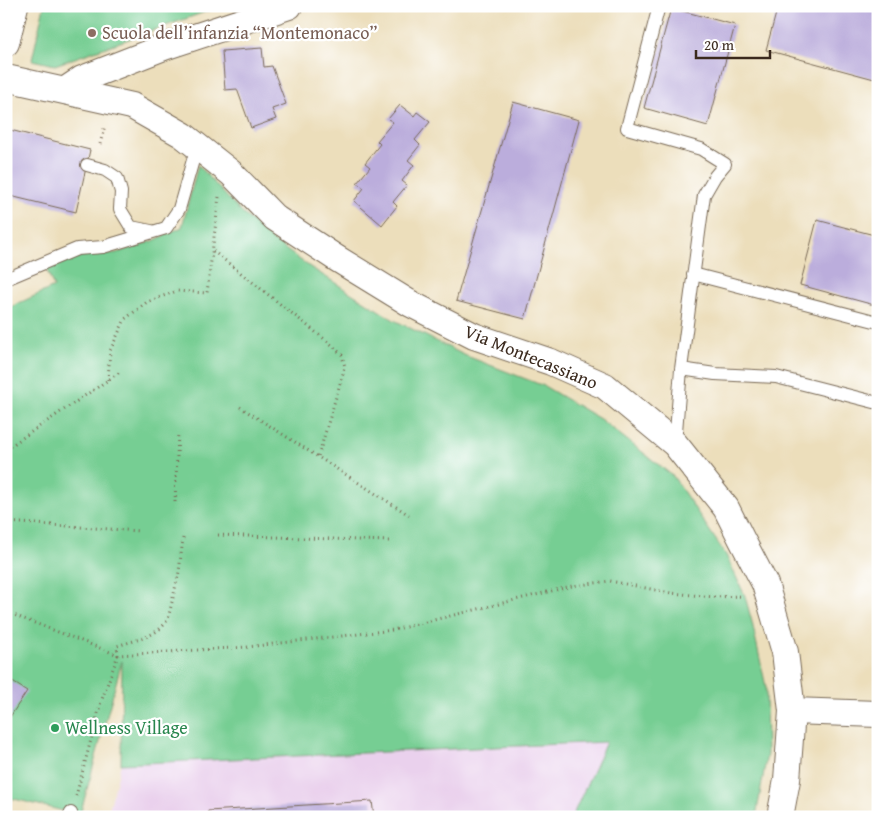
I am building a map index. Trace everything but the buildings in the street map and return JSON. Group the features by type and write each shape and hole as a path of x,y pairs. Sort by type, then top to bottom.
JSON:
{"street":[{"path":"6,43 15,6"},
{"path":"64,91 82,79 164,47 289,6"},
{"name":"Via Montecassiano","path":"6,78 132,106 183,135 231,173 275,218 328,253 411,304 474,336 551,362 605,386 675,444 726,508 765,584 785,652 792,711 787,780 780,817"},
{"path":"792,711 878,714"}],"lane":[{"path":"659,6 627,128 702,149 725,164 714,176 704,195 681,369 675,444"},
{"path":"6,279 77,249 103,247 166,228 179,209 197,146"},
{"path":"87,165 105,170 117,178 121,192 120,209 131,227 154,232"},
{"path":"693,274 878,322"},
{"path":"681,369 715,374 776,378 878,404"}],"path":[{"path":"100,144 105,124"},
{"path":"108,380 110,351 125,319 147,302 178,291 207,293 220,188"},
{"path":"213,251 332,345 342,356 345,367 318,457"},
{"path":"6,449 120,372"},
{"path":"240,408 409,515"},
{"path":"174,502 178,432"},
{"path":"6,522 139,532"},
{"path":"218,535 389,542"},
{"path":"70,815 101,702 118,656 117,646 151,635 164,625 168,619 179,572 183,538"},
{"path":"6,612 118,656 256,646 393,630 572,586 610,581 671,593 714,597 748,596"}],"shaded area":[{"path":"607,742 572,817 107,817 121,764"}],"green space":[{"name":"Scuola dell’infanzia “Montemonaco”","path":"44,6 222,6 55,65 32,60"},
{"path":"198,165 240,211 274,241 310,267 394,320 464,355 544,386 600,419 673,476 726,555 745,596 752,622 766,687 767,754 756,817 572,817 606,742 121,764 122,661 80,815 6,797 6,309 54,287 46,268 81,256 116,253 153,241 182,227"}],"place":[{"name":"Scuola dell’infanzia “Montemonaco”","path":"92,33"},
{"name":"Wellness Village","path":"55,728"}]}
